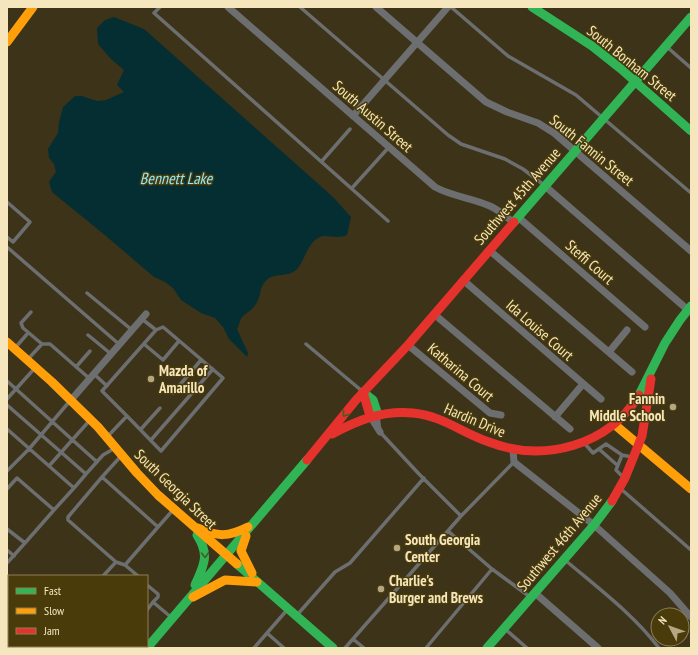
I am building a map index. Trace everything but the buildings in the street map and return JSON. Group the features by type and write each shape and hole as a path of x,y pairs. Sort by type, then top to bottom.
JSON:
{"main road":[{"path":"8,37 33,7"},
{"name":"South Bonham Street","path":"532,7 592,46 691,130"},
{"name":"Southwest 45th Avenue","path":"328,436 363,392 408,344 691,17"},
{"path":"652,369 673,329 689,308"},
{"name":"South Georgia Street","path":"11,346 71,400 107,438 137,473 174,510 330,647"},
{"name":"Hardin Drive","path":"328,436 350,424 374,416 398,412 428,415 454,424 487,441 513,450 524,452 544,452 565,448 599,435 623,417 635,402 652,369"},
{"name":"Southwest 46th Avenue","path":"487,648 594,525 613,500 634,457 646,422 652,369"},
{"path":"374,416 371,392 378,376"},
{"path":"363,392 373,400"},
{"path":"363,392 374,416"},
{"path":"614,424 691,490"},
{"path":"148,647 328,436"},
{"path":"187,522 204,530 226,536 238,532 253,523"},
{"path":"187,522 202,543 206,556 189,598"},
{"path":"253,523 240,551 257,582"},
{"path":"189,598 212,587 218,582 226,580 257,582"}],"street":[{"name":"South Austin Street","path":"228,7 435,187 447,193 480,202 515,220"},
{"name":"South Fannin Street","path":"376,7 486,102 507,112 538,123 554,133 691,251"},
{"path":"353,116 448,7"},
{"path":"544,186 689,308"},
{"name":"Steffi Court","path":"515,220 645,327"},
{"path":"489,250 632,372"},
{"name":"Ida Louise Court","path":"463,280 600,399"},
{"path":"434,314 570,430"},
{"path":"71,400 144,317"},
{"path":"608,352 627,330"},
{"name":"Katharina Court","path":"408,344 490,413 500,415"},
{"path":"555,417 583,384"},
{"path":"374,416 380,432"},
{"path":"513,450 514,462 594,525 670,593 691,617"},
{"path":"533,596 598,648"}],"lane":[{"path":"160,7 154,13 388,221"},
{"path":"300,7 448,135 461,144 505,159 523,168 544,186"},
{"path":"451,7 508,56 576,94 691,193"},
{"path":"666,46 691,68"},
{"path":"322,162 350,129"},
{"path":"352,188 388,147"},
{"path":"7,202 30,222 13,242 7,237"},
{"path":"7,247 120,345"},
{"path":"87,292 132,330"},
{"path":"31,312 21,323 23,328 28,333 42,344 50,344 76,367 107,386"},
{"path":"144,317 156,330"},
{"path":"163,327 223,378 161,451 141,429 102,392 156,330 163,327"},
{"path":"11,346 28,333"},
{"path":"88,335 112,354"},
{"path":"144,344 163,360 179,341"},
{"path":"27,360 42,344"},
{"path":"306,344 363,392"},
{"path":"76,367 90,351"},
{"path":"174,393 201,360"},
{"path":"7,399 36,367"},
{"path":"151,440 213,370"},
{"path":"7,381 97,462"},
{"path":"7,471 29,449 71,400"},
{"path":"7,404 86,474"},
{"path":"141,429 160,408"},
{"path":"107,438 127,416"},
{"path":"48,466 90,420"},
{"path":"7,429 74,488"},
{"path":"380,432 461,516"},
{"path":"599,435 606,444 622,455 634,457"},
{"path":"584,442 593,453 606,444"},
{"path":"7,563 103,455 115,448"},
{"path":"599,449 618,466"},
{"path":"122,455 68,517 68,520 116,562 125,565 137,575"},
{"path":"622,455 616,470 625,478"},
{"path":"346,648 461,516 514,462"},
{"path":"102,477 158,527"},
{"path":"7,489 17,478 54,510"},
{"path":"296,616 335,572 350,563 424,478"},
{"path":"620,488 691,550"},
{"path":"125,565 174,510"},
{"path":"7,528 25,543"},
{"path":"448,531 492,569 533,596"},
{"path":"7,550 14,556"},
{"path":"564,560 632,617 648,633 659,648"},
{"path":"104,575 116,562"},
{"path":"426,648 492,569"},
{"path":"148,586 158,594 158,597 148,609"},
{"path":"153,602 172,618"},
{"path":"254,648 288,609"},
{"path":"504,628 527,648"},
{"path":"267,633 284,648"},
{"path":"353,639 364,648"}],"water":[{"name":"Bennett Lake","path":"114,17 144,29 333,197 351,217 347,235 339,237 324,236 318,238 311,245 301,264 295,271 289,274 269,278 264,283 259,299 252,309 242,317 237,329 248,353 247,357 229,339 223,327 215,318 201,313 181,300 173,288 154,277 52,192 49,182 56,172 54,164 49,158 48,149 58,133 63,107 75,96 82,96 97,101 106,100 124,92 117,85 124,70 111,59 98,44 97,28 105,20"}],"traffic: fast":[{"path":"532,7 592,46 621,69 691,131"},
{"path":"514,222 691,17"},
{"path":"639,395 665,343 691,306"},
{"path":"363,392 373,400 378,415"},
{"path":"148,647 307,460"},
{"path":"487,648 594,525 612,501"},
{"path":"195,585 201,572 204,560 203,548 197,535"},
{"path":"237,564 333,648"}],"traffic: slow":[{"path":"7,42 33,7"},
{"path":"7,342 52,382 98,427 158,495 237,564"},
{"path":"614,424 691,489"},
{"path":"198,528 211,533 223,535 235,533 248,527"},
{"path":"246,536 241,551 252,573"},
{"path":"193,597 225,580 257,582"}],"traffic: jam":[{"path":"307,460 356,400 408,345 514,222"},
{"path":"612,501 625,478 642,436 651,379"},
{"path":"363,392 370,416"},
{"path":"332,434 361,420 402,412 434,418 489,442 510,448 531,451 552,450 573,446 592,438 610,427 626,413 639,395"}],"place":[{"name":"Mazda of Amarillo","path":"151,379"},
{"name":"Fannin Middle School","path":"673,407"},
{"name":"South Georgia Center","path":"397,548"},
{"name":"Charlie's Burger and Brews","path":"381,589"}]}
